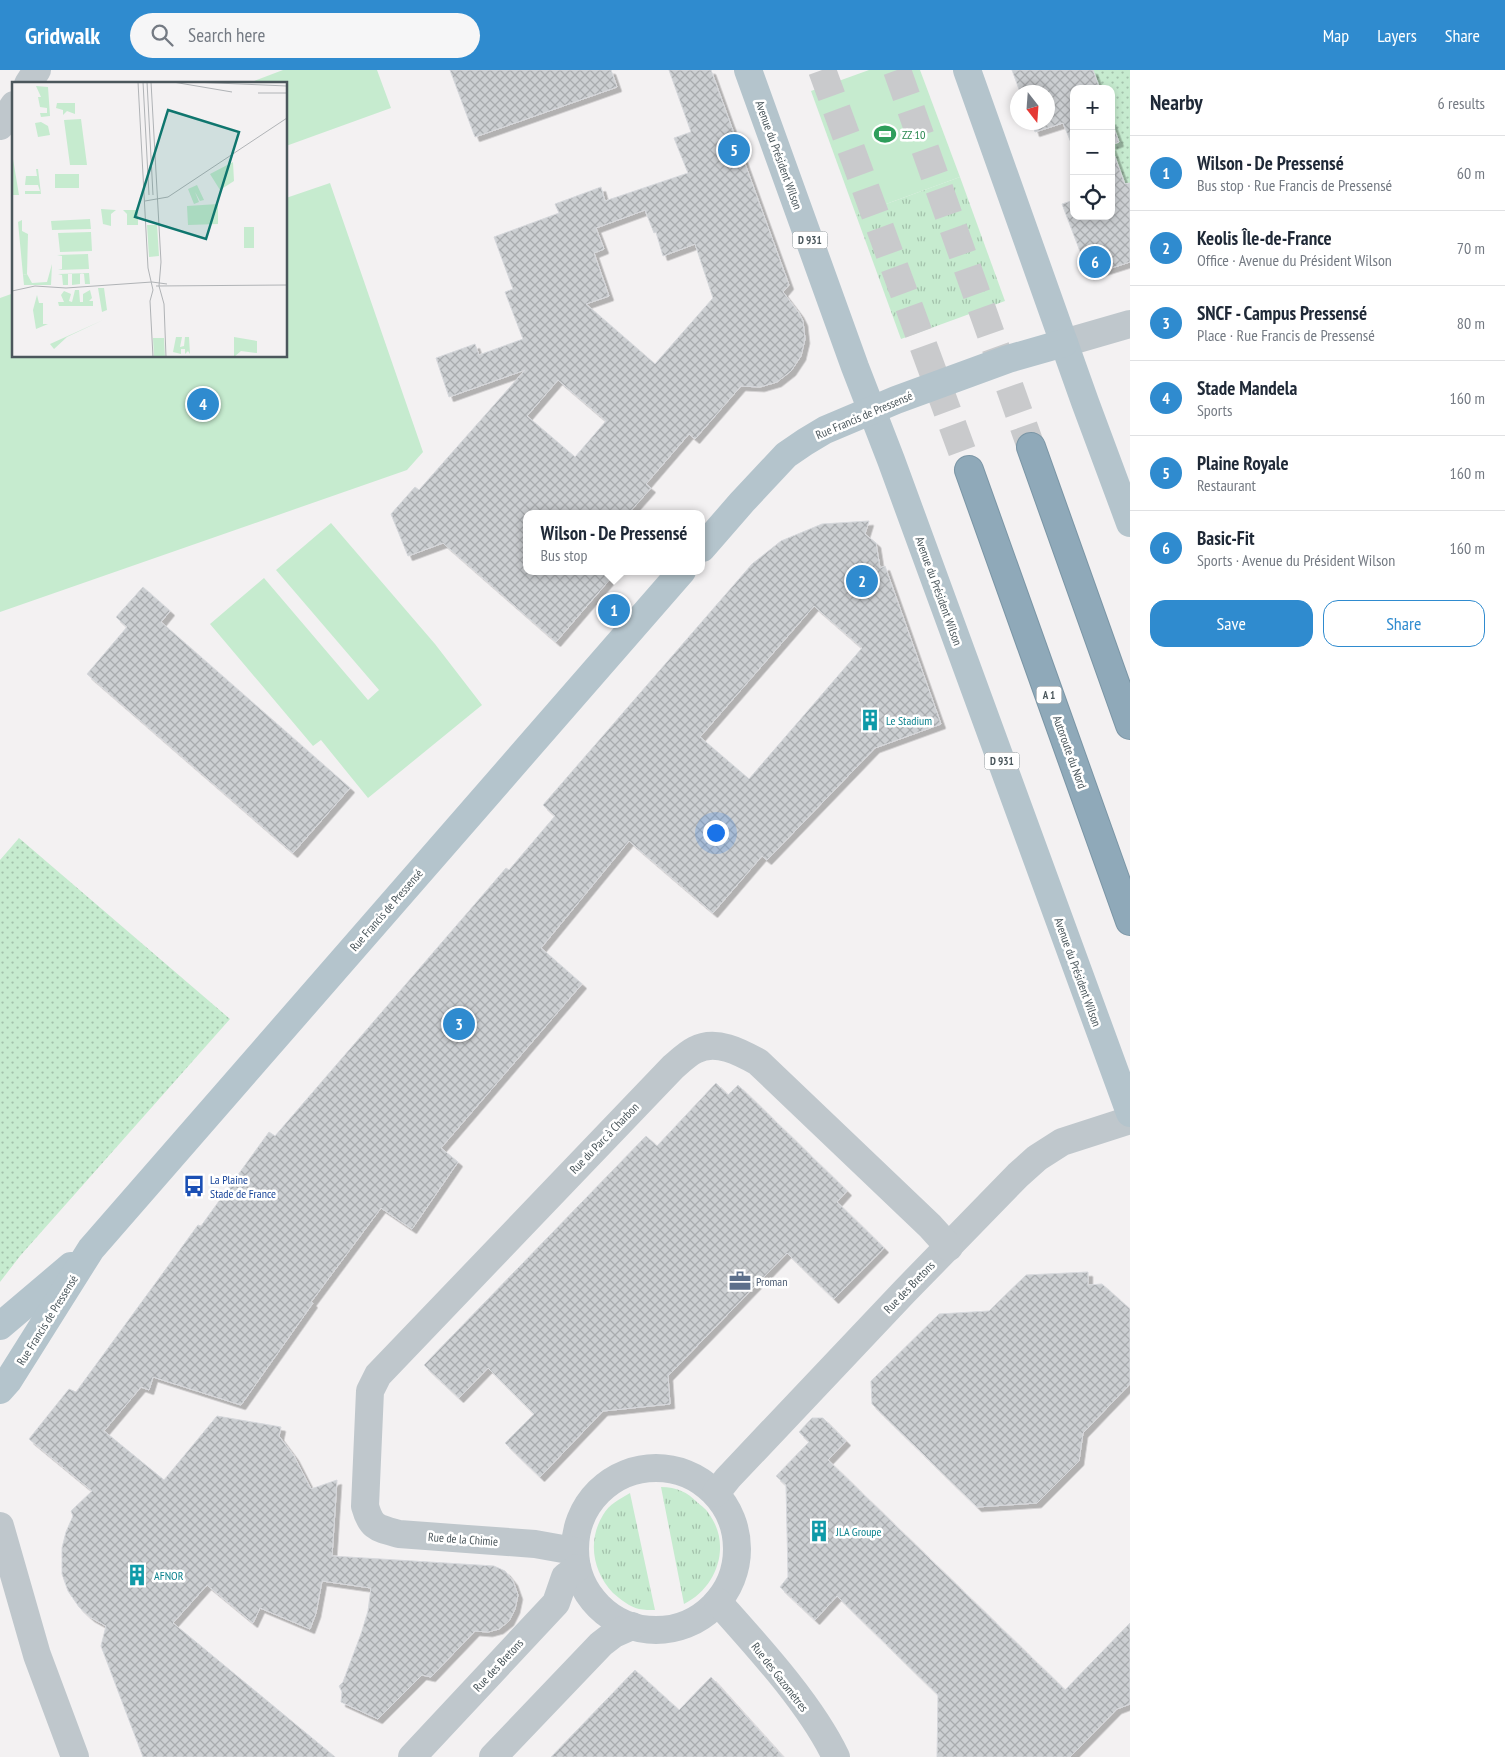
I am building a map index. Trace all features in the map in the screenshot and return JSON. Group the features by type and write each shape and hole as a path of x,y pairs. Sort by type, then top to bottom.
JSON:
{"highway":[{"path":"1032,447 1130,725"},
{"name":"Autoroute du Nord","path":"968,470 1130,920"}],"main road":[{"name":"Avenue du Président Wilson","path":"748,70 1130,1113"},
{"path":"967,70 1130,523"},
{"name":"Rue Francis de Pressensé","path":"705,545 786,455 825,430 896,400 1008,359 1064,343"},
{"name":"Rue Francis de Pressensé","path":"0,1390 8,1381 92,1249 679,575"},
{"name":"Rue Francis de Pressensé","path":"0,1326 92,1249"}],"street":[{"path":"29,82 37,70"},
{"path":"0,126 12,108"},
{"path":"1064,343 1130,324"},
{"name":"Rue du Parc à Charbon","path":"365,1506 370,1391 378,1375 673,1067 694,1050 717,1046 736,1050 758,1062 930,1226 949,1247"},
{"name":"Rue des Bretons","path":"716,1493 728,1478 1018,1175 1037,1158 1062,1142 1130,1120"},
{"path":"641,1468 668,1468 694,1477 716,1493 728,1509 735,1527 738,1547 736,1566 729,1585 718,1602 706,1613 692,1622 675,1628 654,1630 632,1626 607,1614 588,1594 576,1560 579,1522 592,1498 614,1479 641,1468"},
{"name":"Rue de la Chimie","path":"365,1506 369,1520 379,1529 399,1534 535,1544 576,1560"},
{"path":"0,1526 37,1654 75,1757"},
{"name":"Rue des Bretons","path":"412,1757 556,1603 564,1577 576,1560"},
{"path":"0,1578 37,1654"},
{"name":"Rue des Gazomètres","path":"718,1602 797,1697 826,1738 836,1757"},
{"path":"492,1757 601,1644 614,1634 632,1626"}],"green space":[{"path":"283,70 377,70 391,108 288,145 288,82 251,82"},
{"name":"ZZ 10","path":"869,70 920,70 960,177 856,215 811,91"},
{"path":"1093,70 1130,70 1130,183 1125,184 1115,157 1115,144 1119,142 1115,131 1115,85 1099,85"},
{"path":"960,177 1005,301 901,339 856,215"},
{"path":"330,183 423,452 407,470 0,612 0,298 12,294 12,358 288,358 288,197"},
{"path":"331,523 435,644 482,705 368,798 321,740 313,746 210,624 264,578 368,700 379,690 276,570"},
{"path":"19,838 230,1019 20,1256 0,1282 0,860"},
{"path":"661,1487 681,1491 703,1507 716,1526 719,1539 718,1565 712,1577 705,1588 684,1604"},
{"path":"630,1493 655,1610 636,1608 613,1593 601,1576 594,1556 595,1535 605,1511"}],"building":[{"path":"450,70 611,70 617,87 475,137"},
{"path":"669,70 711,70 789,285 783,292 803,321 805,339 801,356 791,371 777,382 760,387 741,386 695,439 689,434 646,484 651,488 632,510 523,510 523,575 614,575 556,642 443,543 408,556 391,514 415,487 419,490 525,370 449,397 436,358 475,344 479,355 523,339 505,292 513,289 494,237 559,213 555,204 601,187 605,201 688,173 674,138 691,132","holes":["645,210 654,233 656,232 663,256 695,244 713,298 655,364 586,304 609,296 594,253 604,249 596,228","558,380 606,421 575,457 527,416"]},
{"path":"1012,70 1093,70 1099,85 1070,85 1070,140 1063,123 1055,126 1055,85 1017,85"},
{"path":"1115,131 1119,142 1115,144"},
{"path":"1115,157 1125,184 1130,183 1130,262 1089,275 1062,204 1070,201 1070,220 1115,220"},
{"path":"869,521 865,534 876,543 880,568 885,566 941,724 875,748 767,860 762,856 713,913 629,841 541,948 582,984 441,1148 458,1162 412,1229 381,1208 311,1302 313,1303 241,1405 153,1377 149,1390 141,1387 104,1431 164,1480 217,1416 281,1427 279,1436 294,1456 311,1489 337,1480 332,1556 494,1566 505,1571 513,1581 518,1595 515,1609 509,1621 499,1629 488,1632 475,1631 431,1677 422,1675 378,1719 341,1702 342,1692 339,1686 343,1682 361,1634 368,1611 371,1588 322,1581 316,1613 310,1629 260,1608 253,1623 207,1585 173,1623 335,1757 143,1757 101,1646 106,1626 90,1617 79,1607 68,1591 62,1574 62,1548 73,1516 71,1511 92,1491 29,1439 69,1389 76,1392 198,1225 201,1226 269,1132 275,1136 506,868 509,870 555,816 543,805 752,564 781,541 822,524","holes":["814,606 862,648 749,779 700,737"]},
{"path":"143,587 170,611 161,622 350,788 293,853 87,674 127,627 116,617"},
{"path":"716,1083 728,1095 738,1085 847,1191 837,1202 884,1248 834,1299 787,1253 668,1376 670,1404 603,1411 540,1477 505,1443 534,1414 488,1368 459,1398 424,1365 646,1136 657,1146"},
{"path":"1088,1272 1088,1285 1102,1284 1130,1309 1130,1384 1083,1433 1079,1461 1037,1503 977,1507 872,1404 871,1381 939,1314 989,1311 1026,1275"},
{"path":"812,1418 823,1418 846,1441 828,1460 1065,1690 1130,1623 1130,1704 1117,1709 1070,1757 937,1757 938,1695 837,1596 815,1620 780,1587 788,1577 786,1485 776,1476 809,1442 799,1432"},
{"path":"635,1670 679,1710 711,1677 783,1757 551,1757"}],"tunnel":[{"path":"822,70 969,470"},
{"path":"897,70 1031,447"}],"place":[{"name":"ZZ 10","path":"885,134"},
{"name":"Plaine Royale","path":"734,150"},
{"name":"Basic-Fit","path":"1095,262"},
{"name":"Stade Mandela","path":"203,404"},
{"name":"Keolis Île-de-France","path":"862,581"},
{"name":"Wilson - De Pressensé","path":"614,610"},
{"name":"Le Stadium","path":"870,720"},
{"name":"SNCF - Campus Pressensé","path":"459,1024"},
{"name":"La Plaine Stade de France","path":"194,1186"},
{"name":"Proman","path":"740,1281"},
{"name":"JLA Groupe","path":"819,1531"},
{"name":"AFNOR","path":"137,1575"}]}
